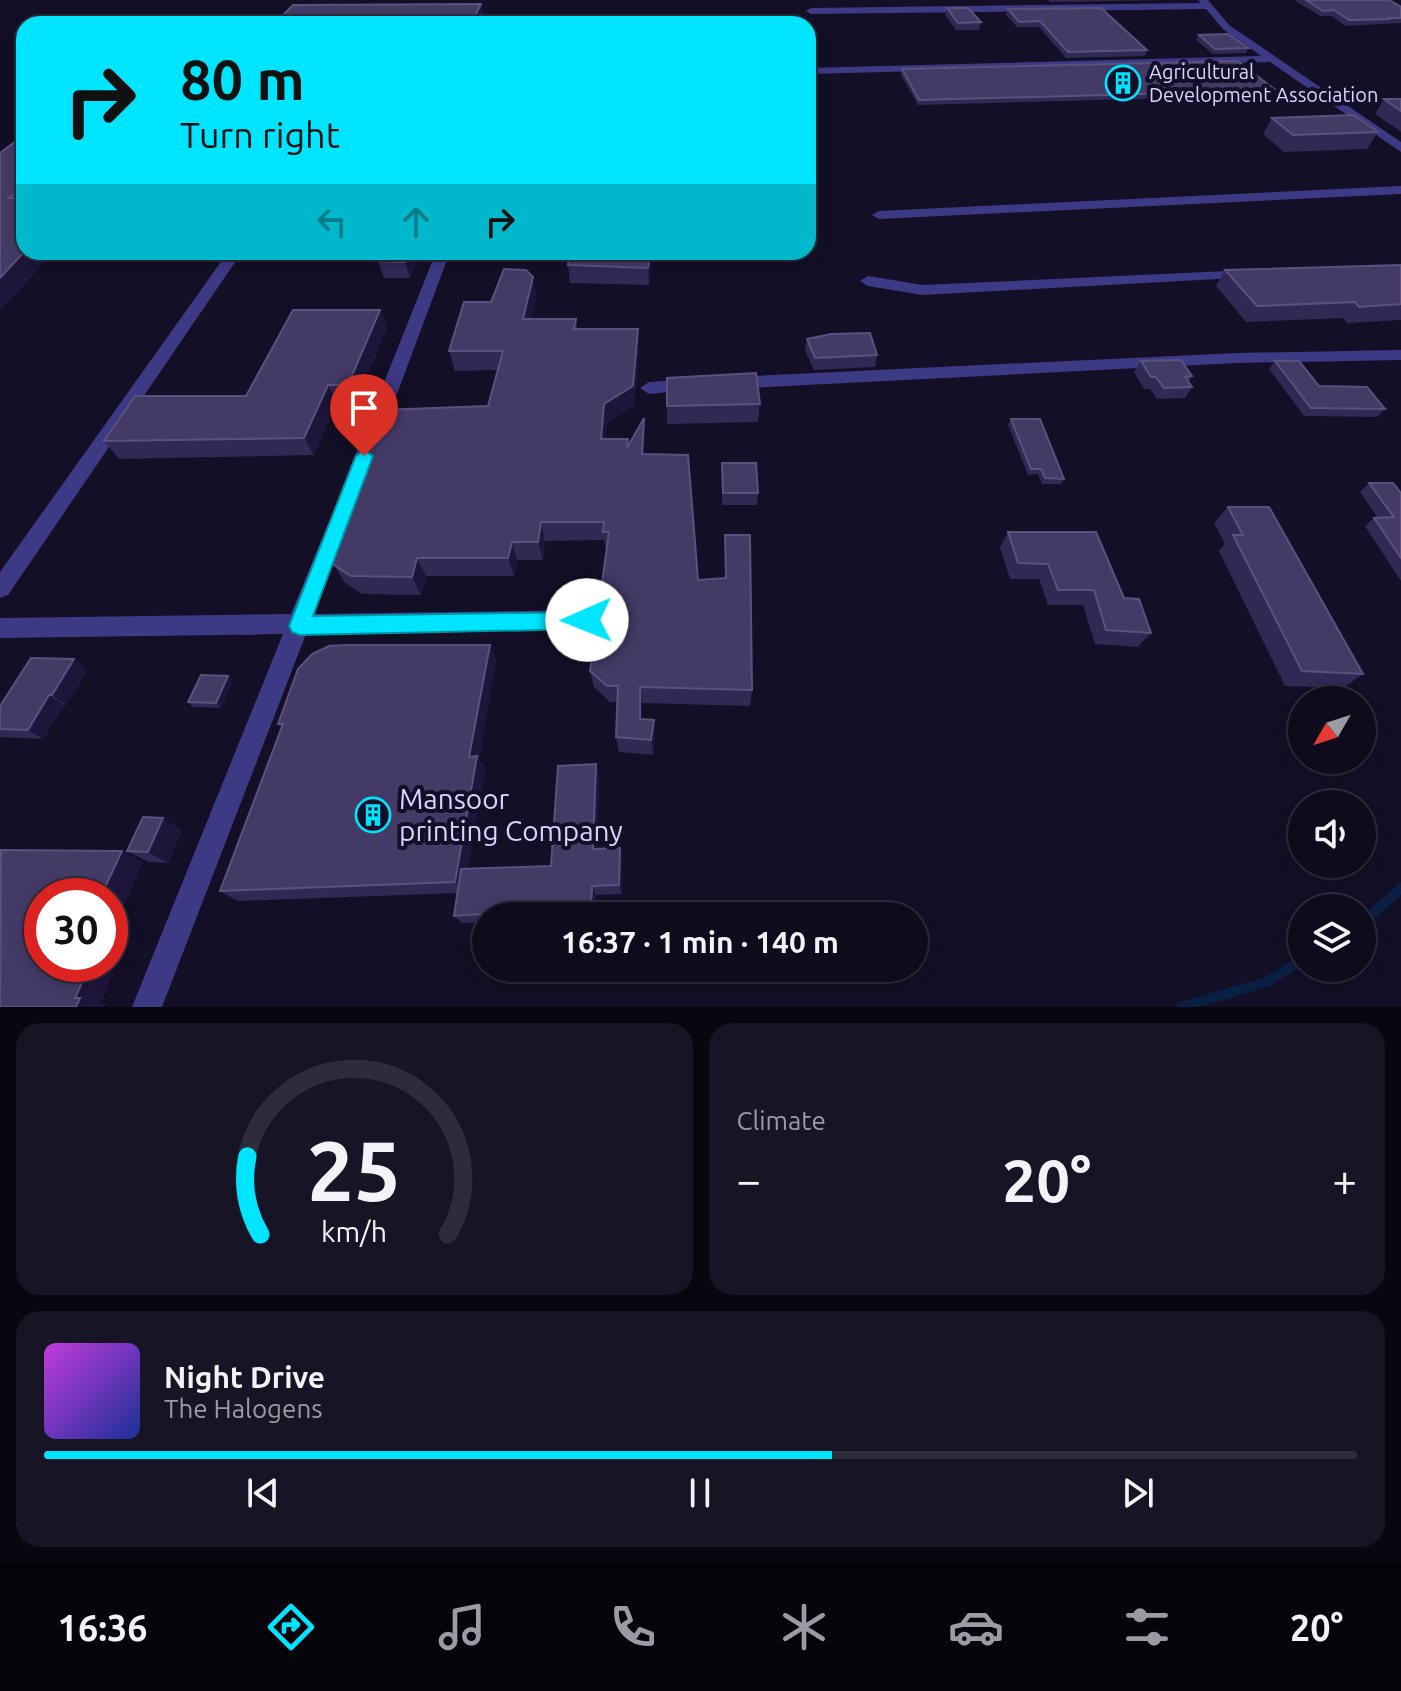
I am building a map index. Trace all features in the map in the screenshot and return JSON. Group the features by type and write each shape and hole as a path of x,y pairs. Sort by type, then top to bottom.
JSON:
{"street":[{"path":"811,11 1206,3 1226,27 1269,59 1401,148"},
{"path":"816,71 1269,59"},
{"path":"879,215 1401,190"},
{"path":"0,589 229,260"},
{"path":"147,1007 300,626 440,260"},
{"path":"868,281 923,290 1259,274"},
{"path":"649,388 882,373 1237,358 1401,355"},
{"path":"0,628 587,620"}],"building":[{"path":"1306,0 1389,0 1401,7 1401,18 1349,20 1334,10 1323,11"},
{"path":"481,4 475,16 282,16 293,5"},
{"path":"947,8 968,8 981,22 958,23"},
{"path":"1101,8 1147,50 1068,52 1040,21 1019,22 1008,9"},
{"path":"1228,34 1248,48 1215,49 1199,35"},
{"path":"1238,61 1274,89 919,100 902,69"},
{"path":"1384,99 1401,99 1401,111"},
{"path":"1354,115 1378,132 1293,135 1272,118"},
{"path":"16,141 16,192 9,198 16,198 17,260 0,278 0,153"},
{"path":"378,260 406,260 405,262"},
{"path":"569,260 649,260 648,268 568,265"},
{"path":"1401,265 1401,304 1359,307 1355,302 1257,306 1225,270"},
{"path":"504,269 526,270 533,277 523,319 576,319 574,329 638,329 633,386 604,404 601,439 628,439 627,448 644,418 642,454 688,455 698,580 726,578 725,535 750,535 752,690 640,687 640,719 654,720 651,740 616,737 618,686 607,686 590,671 609,532 603,532 604,522 541,522 538,542 512,542 508,558 417,558 412,577 351,576 334,565 326,547 356,469 362,469 380,410 488,406 503,351 449,351 464,302 491,302"},
{"path":"293,310 380,310 348,385 328,385 304,438 104,441 135,396 246,396"},
{"path":"870,333 877,355 815,358 807,339 831,334"},
{"path":"1181,360 1192,376 1185,377 1192,387 1164,388 1156,377 1151,377 1141,361"},
{"path":"1275,361 1299,361 1319,386 1367,387 1385,409 1311,408"},
{"path":"756,373 760,404 667,406 667,378"},
{"path":"1011,419 1040,419 1064,479 1045,478 1041,469 1031,469"},
{"path":"722,463 756,463 758,493 723,493"},
{"path":"1369,483 1393,483 1401,493 1401,558 1374,518 1394,517"},
{"path":"1228,507 1269,507 1363,674 1302,671 1233,535 1243,535"},
{"path":"1008,532 1096,532 1124,598 1139,599 1151,633 1106,630 1094,590 1058,590 1048,564 1018,563"},
{"name":"Mansoor printing Company","path":"490,645 469,757 477,756 455,882 220,891 283,724 278,724 298,669 312,654 329,646"},
{"path":"31,658 74,659 28,730 0,729 0,706"},
{"path":"201,675 228,676 216,703 188,702"},
{"path":"596,764 593,849 620,848 619,885 592,886 591,902 472,902 472,915 454,916 461,869 551,866 558,766"},
{"path":"143,817 163,818 148,852 127,851"},
{"path":"1,850 122,851 109,878 24,878 24,982 82,982 75,998 80,998 76,1007 0,1007"}],"waterway":[{"path":"1376,911 1401,888"},
{"path":"1181,1007 1266,982 1288,969"}],"place":[{"name":"Agricultural Development Association","path":"1123,83"},
{"name":"Mansoor printing Company","path":"373,815"}],"route":[{"path":"364,456 300,626 587,620"}]}
